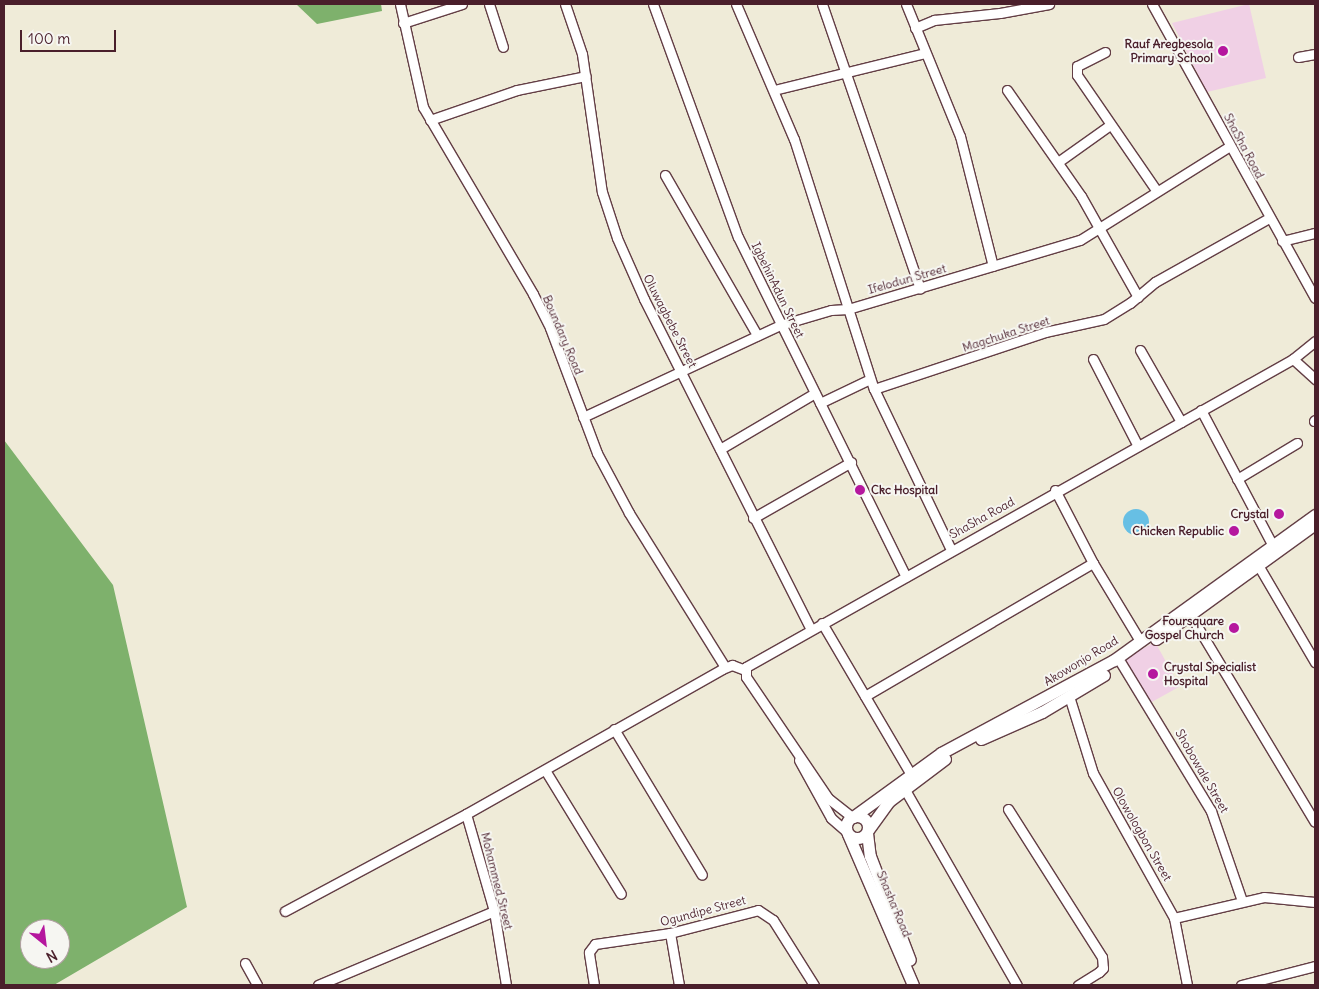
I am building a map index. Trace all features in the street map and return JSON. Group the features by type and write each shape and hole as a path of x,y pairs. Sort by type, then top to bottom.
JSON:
{"main road":[{"name":"Akowonjo Road","path":"868,831 889,801 904,788 971,744 1062,697 1121,663 1191,616 1251,567 1272,544 1315,514"},
{"name":"Akowonjo Road","path":"852,817 910,773 973,735 1062,697 1090,675 1315,524"},
{"path":"852,817 864,819 868,831 860,838 848,833 847,822 852,817"},
{"name":"Shasha Road","path":"868,831 870,856 920,985"},
{"name":"Shasha Road","path":"848,833 913,985"}],"street":[{"name":"Boundary Road","path":"400,4 418,91 430,120 533,294 550,328 597,453 629,513 725,667"},
{"path":"404,23 462,4"},
{"path":"488,4 503,47"},
{"name":"Oluwagbebe Street","path":"565,4 586,76 599,173 617,238 753,518 811,629"},
{"name":"IgbehinAdun Street","path":"653,4 738,236 780,326 851,462 906,576"},
{"path":"736,4 794,139 870,379 951,550"},
{"path":"822,4 847,70 920,288"},
{"path":"906,4 960,136 993,266"},
{"path":"915,28 934,20 1000,13 1049,4"},
{"name":"ShaSha Road","path":"1152,4 1315,298"},
{"path":"1105,52 1077,66 1075,70 1110,125 1156,190"},
{"path":"774,90 847,70 925,53"},
{"path":"1298,58 1315,54"},
{"path":"430,120 517,90 586,76"},
{"path":"1007,90 1058,162 1100,228 1138,297"},
{"path":"1058,162 1110,125"},
{"name":"Ifelodun Street","path":"583,417 683,373 757,335 780,326 832,310 848,309 1071,243 1100,228 1156,190 1230,146"},
{"path":"665,175 757,335"},
{"name":"Magchuka Street","path":"874,389 1045,332 1104,319 1138,297 1155,282 1269,218"},
{"path":"1282,241 1315,233"},
{"name":"ShaSha Road","path":"745,670 762,656 1293,359 1315,340"},
{"path":"1140,350 1181,422"},
{"path":"1094,359 1138,446"},
{"path":"1293,359 1315,379"},
{"path":"820,403 870,379"},
{"path":"720,449 815,393"},
{"path":"1201,410 1272,544"},
{"path":"1237,479 1297,443"},
{"path":"753,518 851,462"},
{"path":"1056,490 1093,563 1140,641"},
{"path":"865,696 1093,563"},
{"path":"1251,567 1315,662"},
{"path":"1191,616 1315,822"},
{"path":"822,623 910,773"},
{"name":"Shobowale Street","path":"1121,663 1211,811 1242,901"},
{"path":"285,911 466,814 725,667 732,665 745,670 828,798 852,817"},
{"name":"Olowologbon Street","path":"1062,697 1093,773 1174,918 1187,985"},
{"path":"614,730 702,875"},
{"path":"796,750 810,782 831,818 848,833"},
{"path":"545,770 621,894"},
{"path":"904,788 1016,985"},
{"path":"1008,809 1102,957 1103,968 1078,985"},
{"name":"Mohammed Street","path":"466,814 494,910 506,985"},
{"path":"1174,918 1242,901 1274,897 1315,902"},
{"path":"324,984 494,910"},
{"name":"Ogundipe Street","path":"594,985 589,952 591,947 670,934 758,910 773,920 814,985"},
{"path":"670,934 678,985"},
{"path":"245,963 257,985"},
{"path":"1248,984 1315,966"}],"shaded area":[{"name":"Rauf Aregbesola Primary School","path":"1249,4 1266,78 1207,92 1172,23"},
{"name":"Crystal Specialist Hospital","path":"1155,642 1180,687 1148,704 1124,659"}],"green space":[{"path":"296,4 381,4 382,11 317,24"},
{"path":"4,440 113,585 187,907 54,985 4,985"}],"water":[{"path":"1136,509 1145,513 1149,522 1145,531 1136,535 1127,531 1123,522 1127,513"}],"place":[{"name":"Rauf Aregbesola Primary School","path":"1223,51"},
{"name":"Ckc Hospital","path":"860,490"},
{"name":"Crystal","path":"1279,514"},
{"name":"Chicken Republic","path":"1234,531"},
{"name":"Foursquare Gospel Church","path":"1234,628"},
{"name":"Crystal Specialist Hospital","path":"1153,674"}]}
